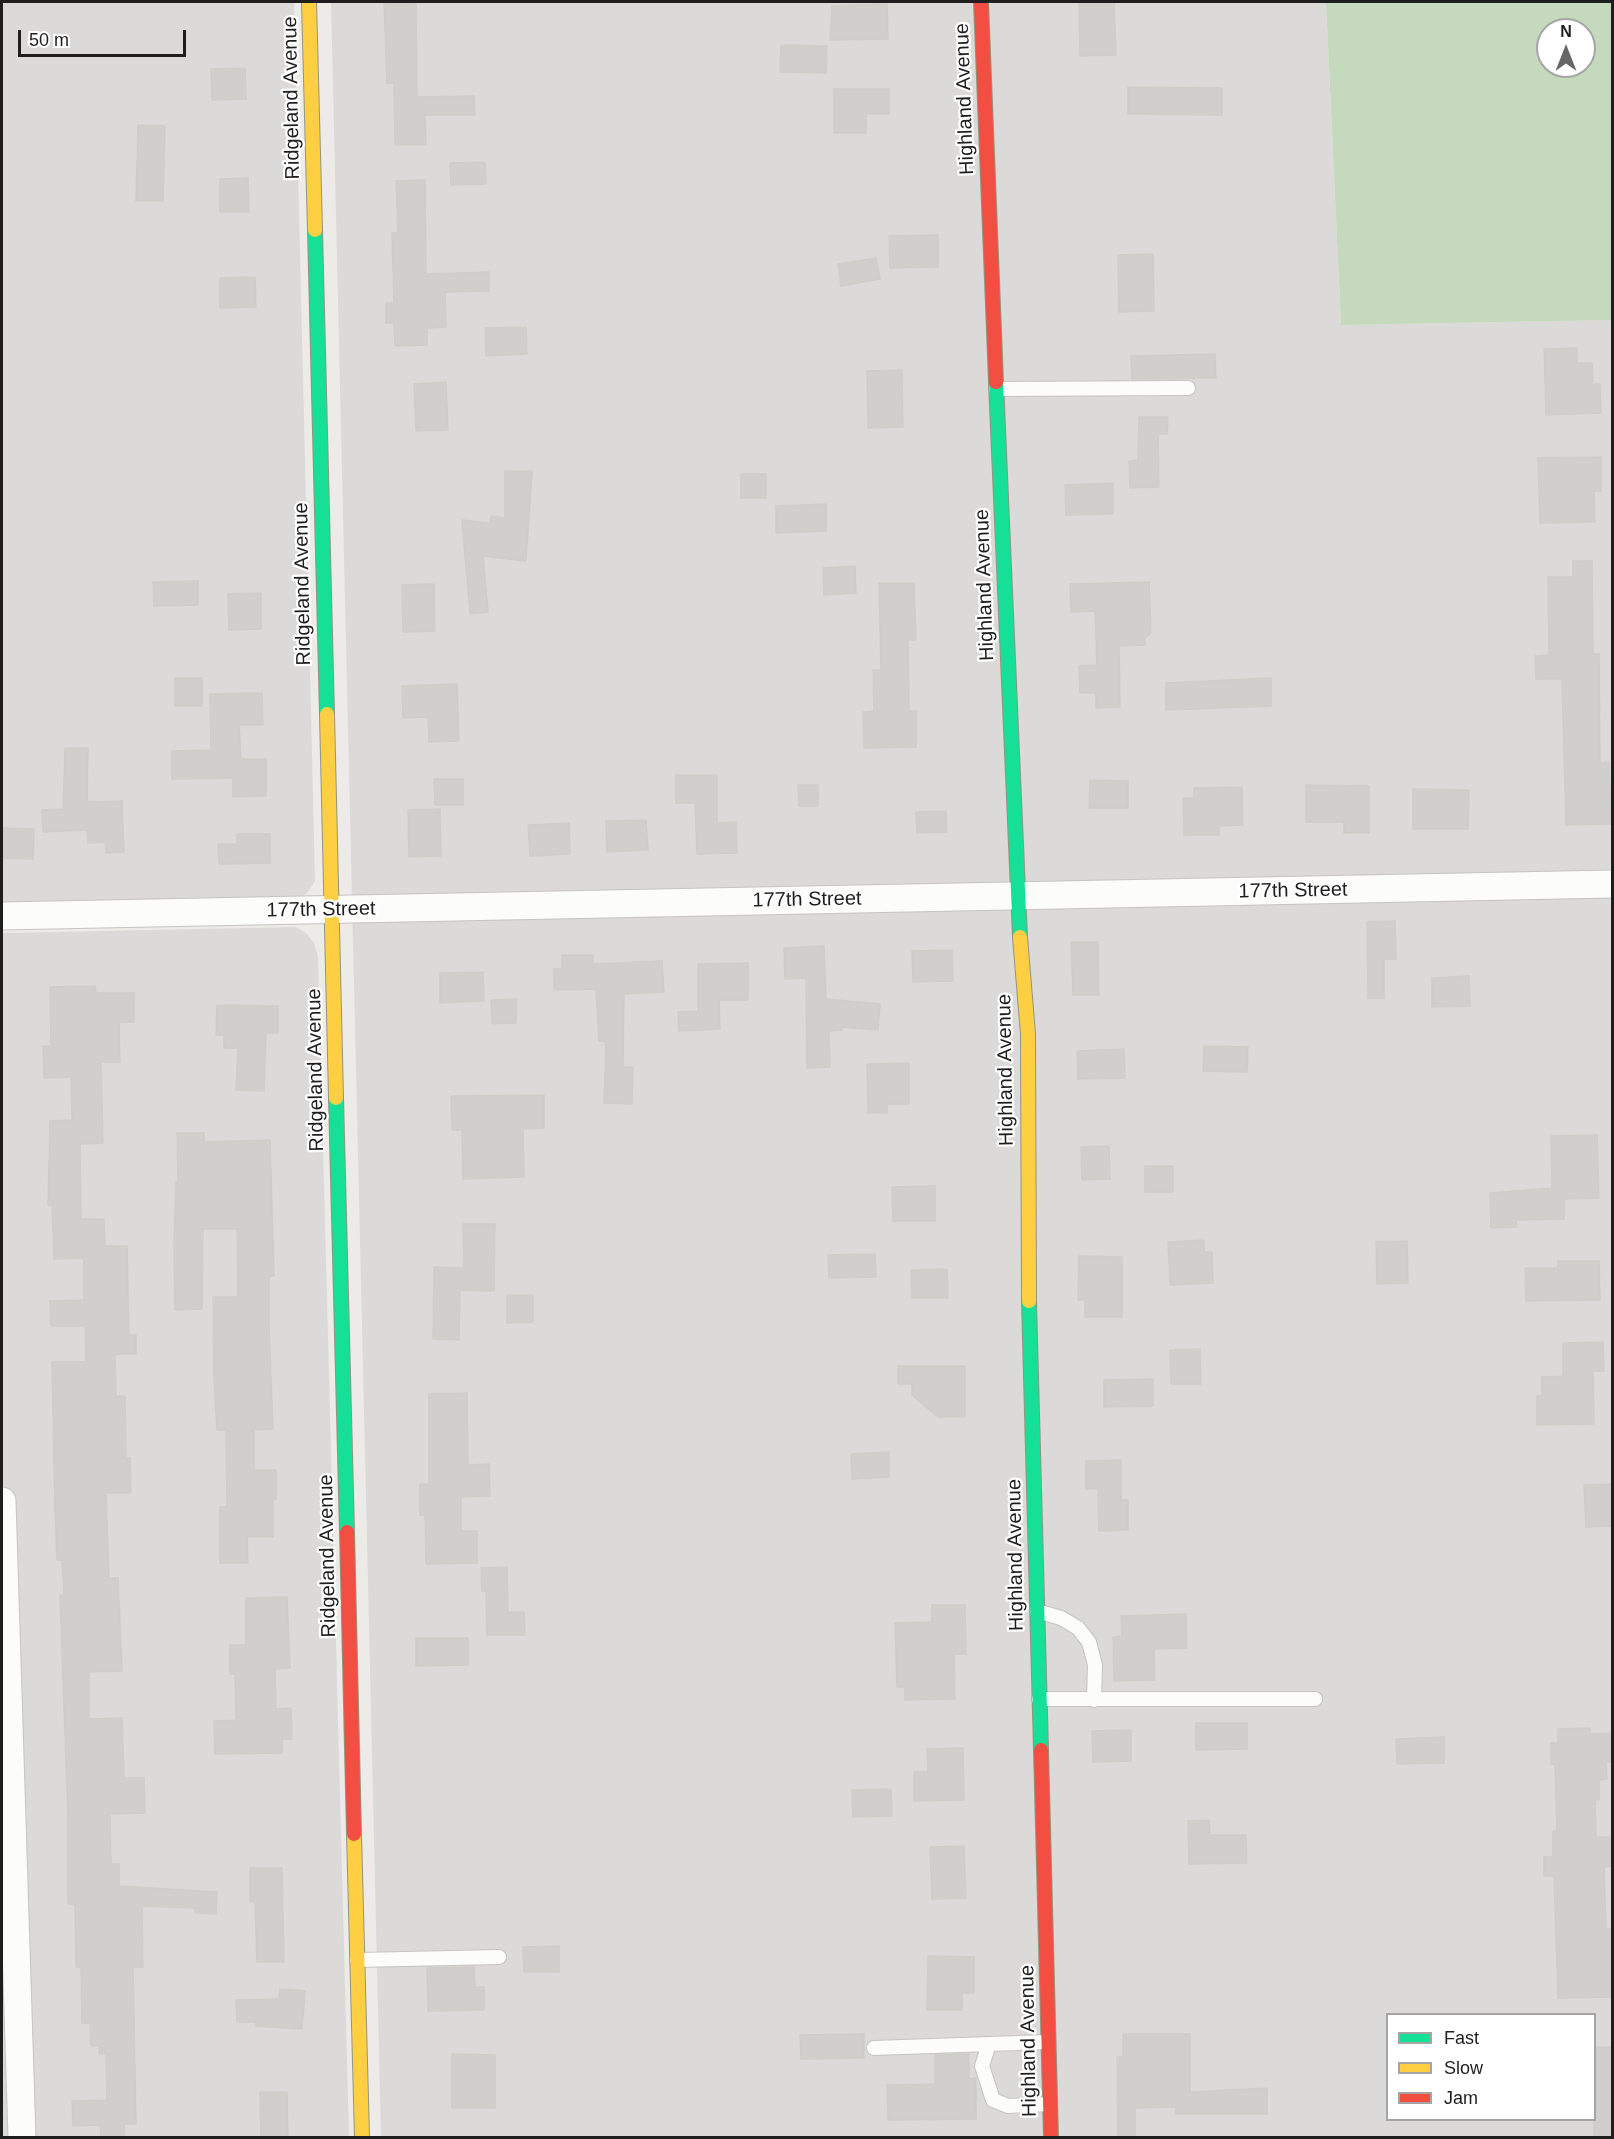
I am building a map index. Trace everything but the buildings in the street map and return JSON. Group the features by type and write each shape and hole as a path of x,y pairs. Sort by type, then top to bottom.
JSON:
{"street":[{"name":"Ridgeland Avenue","path":"309,2 362,2138"},
{"name":"Highland Avenue","path":"981,2 1017,896 1028,1034 1028,1249 1051,2138"},
{"name":"177th Street","path":"2,916 1612,885"},
{"path":"2,1501 22,2138"}],"lane":[{"path":"996,389 1188,388"},
{"path":"1037,1611 1061,1618 1078,1628 1089,1642 1095,1665 1094,1700"},
{"path":"1039,1699 1315,1699"},
{"path":"357,1960 499,1957"},
{"path":"874,2048 1048,2042"},
{"path":"989,2044 982,2066 993,2100 1008,2106 1050,2104"}],"shaded area":[{"path":"2,2 294,2 315,881 307,893 298,899 2,905"},
{"path":"331,2 1326,2 1341,325 1612,320 1612,2137 381,2137"},
{"path":"296,927 307,934 314,943 318,957 349,2137 2,2137 2,933"}],"green space":[{"path":"1326,2 1612,2 1612,320 1341,325"}],"traffic: fast":[{"path":"315,230 327,714"},
{"path":"996,382 1020,937"},
{"path":"336,1098 347,1532"},
{"path":"1029,1301 1041,1750"}],"traffic: slow":[{"path":"309,2 315,230"},
{"path":"327,714 336,1098"},
{"path":"1020,937 1028,1034 1029,1301"},
{"path":"354,1834 362,2138"}],"traffic: jam":[{"path":"981,2 996,382"},
{"path":"347,1532 354,1834"},
{"path":"1041,1750 1051,2138"}]}
